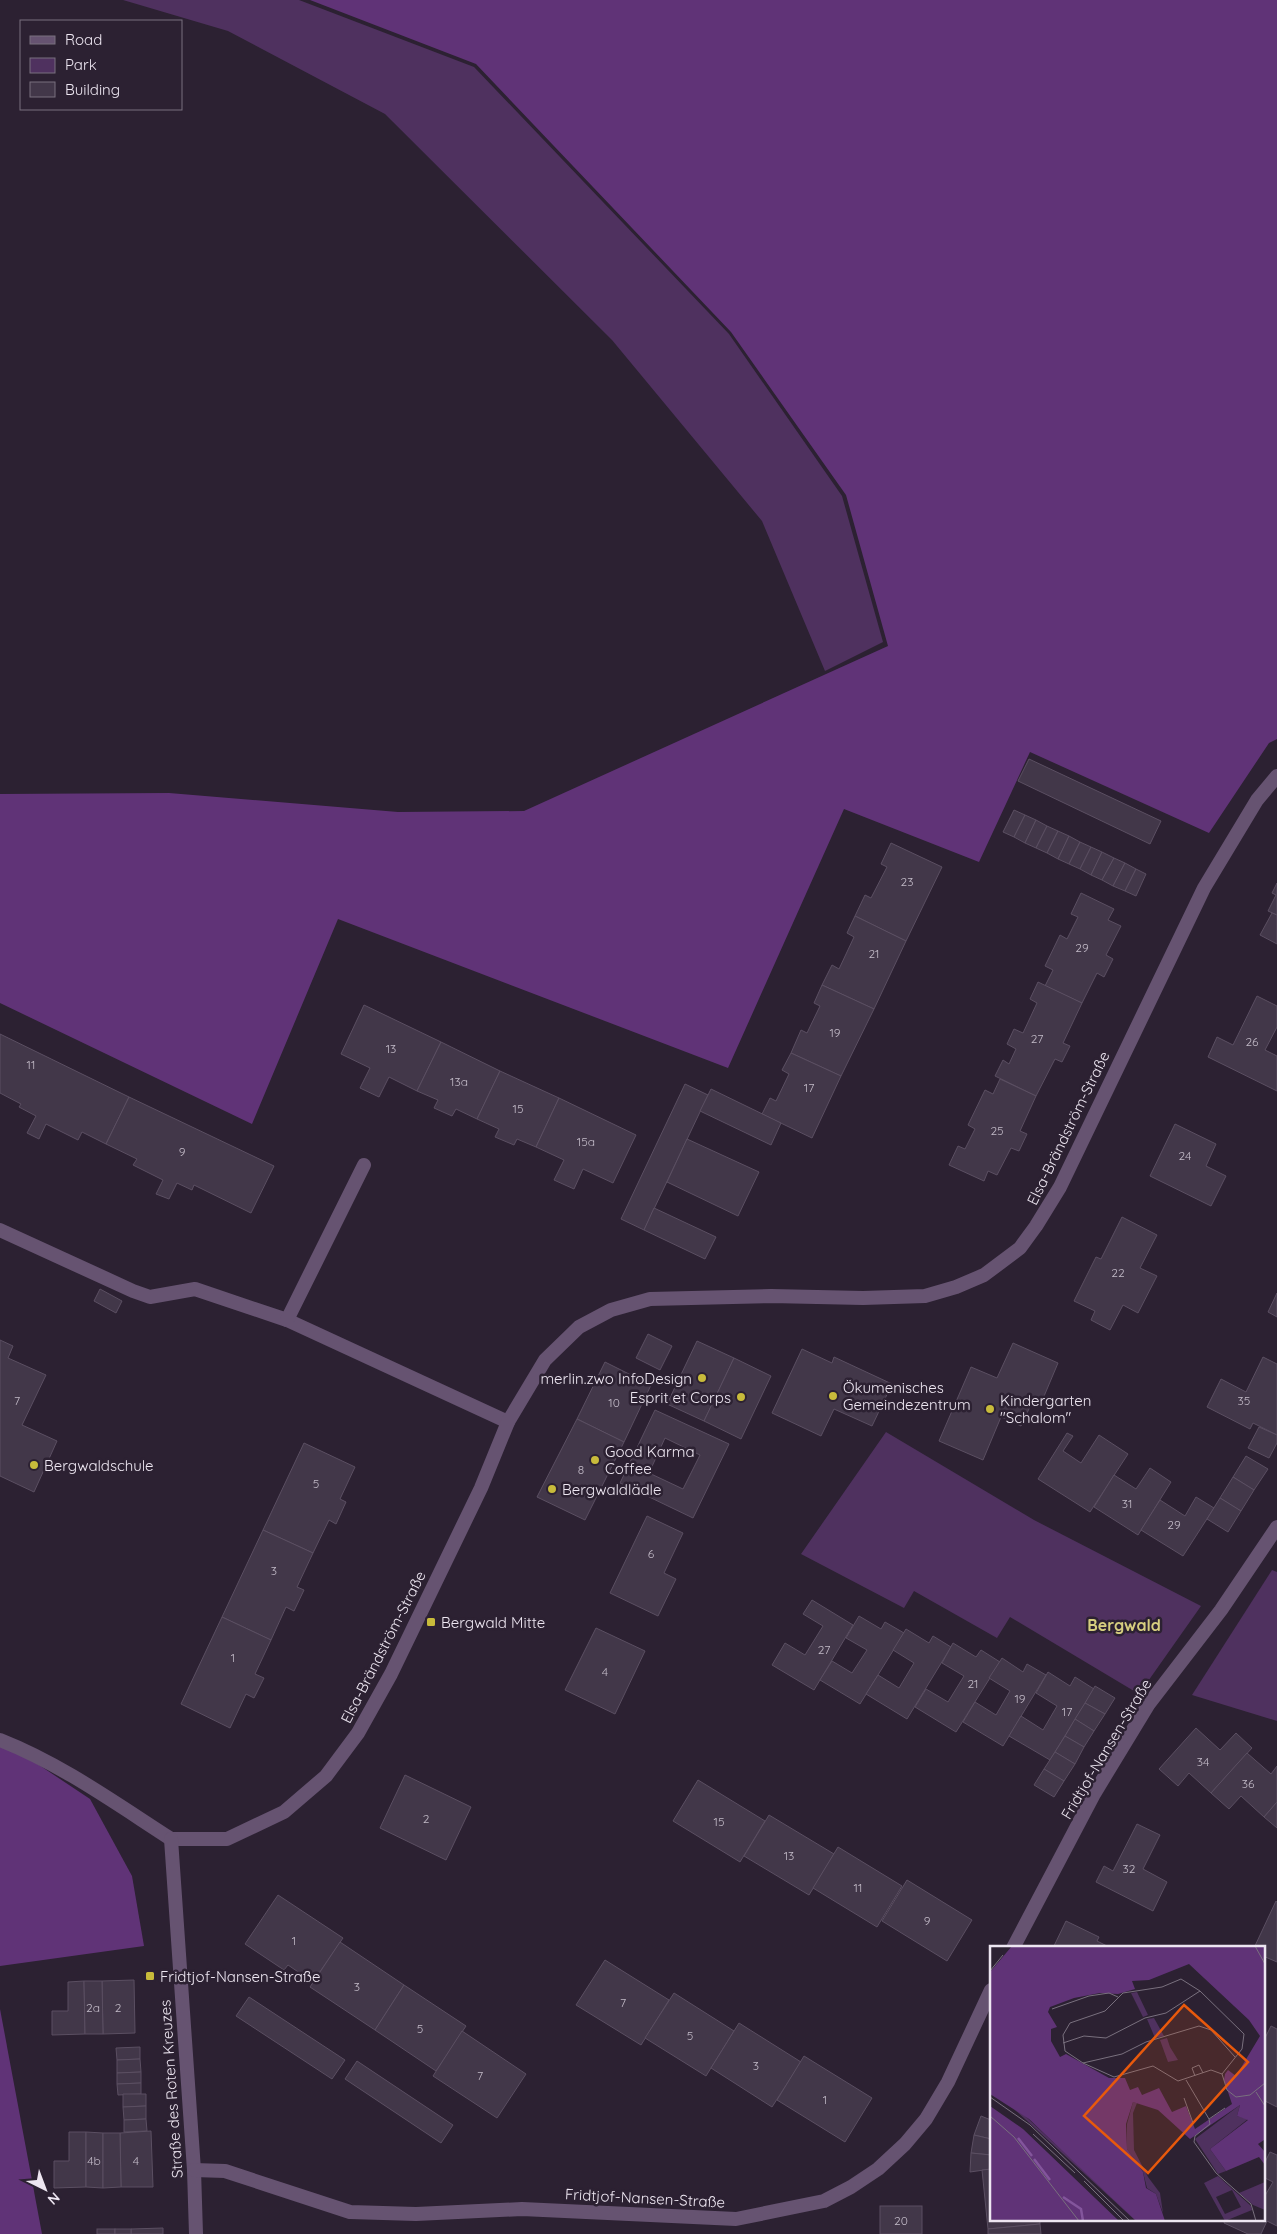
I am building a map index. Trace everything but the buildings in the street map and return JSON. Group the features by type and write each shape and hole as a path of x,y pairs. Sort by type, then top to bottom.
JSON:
{"street":[{"name":"Elsa-Brändström-Straße","path":"170,1838 226,1839 284,1812 326,1776 358,1733 391,1674 482,1488 508,1422 545,1360 579,1327 611,1310 650,1299 771,1296 863,1298 925,1296 956,1287 984,1275 1020,1248 1060,1187 1204,888 1257,800 1277,776"},
{"path":"287,1320 364,1165"},
{"path":"0,1230 132,1290 150,1296 195,1289 287,1320 508,1422"},
{"name":"Fridtjof-Nansen-Straße","path":"1014,1946 1094,1794 1148,1705 1221,1610 1277,1527"},
{"path":"0,1740 25,1750 69,1774 170,1838"},
{"name":"Straße des Roten Kreuzes","path":"170,1838 194,2170 196,2234"},
{"name":"Fridtjof-Nansen-Straße","path":"194,2170 225,2171 350,2212 416,2214 522,2209 736,2218 824,2200 851,2187 878,2169 905,2144 926,2119 948,2082 990,1992"}],"green space":[{"path":"123,0 299,0 474,67 729,334 842,496 883,642 825,671 762,521 612,340 385,114 228,31"},
{"path":"886,1432 1034,1520 1201,1606 1139,1694 1010,1617 997,1638 914,1591 904,1608 801,1554"},
{"path":"1272,1570 1277,1572 1277,1721 1192,1695"}],"shaded area":[{"path":"310,0 1277,0 1277,739 1269,743 1209,833 1030,752 979,862 844,809 728,1068 338,919 252,1124 0,1003 0,794 169,793 398,812 524,811 888,646 846,495 731,332 476,64"},
{"path":"0,1739 90,1799 132,1876 144,1946 0,1966"},
{"path":"0,2009 42,2234 0,2234"}],"place":[{"name":"merlin.zwo InfoDesign","path":"702,1378"},
{"name":"Ökumenisches Gemeindezentrum","path":"833,1396"},
{"name":"Esprit et Corps","path":"741,1397"},
{"name":"Kindergarten \"Schalom\"","path":"990,1409"},
{"name":"Good Karma Coffee","path":"595,1460"},
{"name":"Bergwaldschule","path":"34,1465"},
{"name":"Bergwaldlädle","path":"552,1489"},
{"name":"Bergwald Mitte","path":"431,1622"},
{"name":"Fridtjof-Nansen-Straße","path":"150,1976"}],"district":[{"name":"Bergwald","path":"1124,1625"}]}
